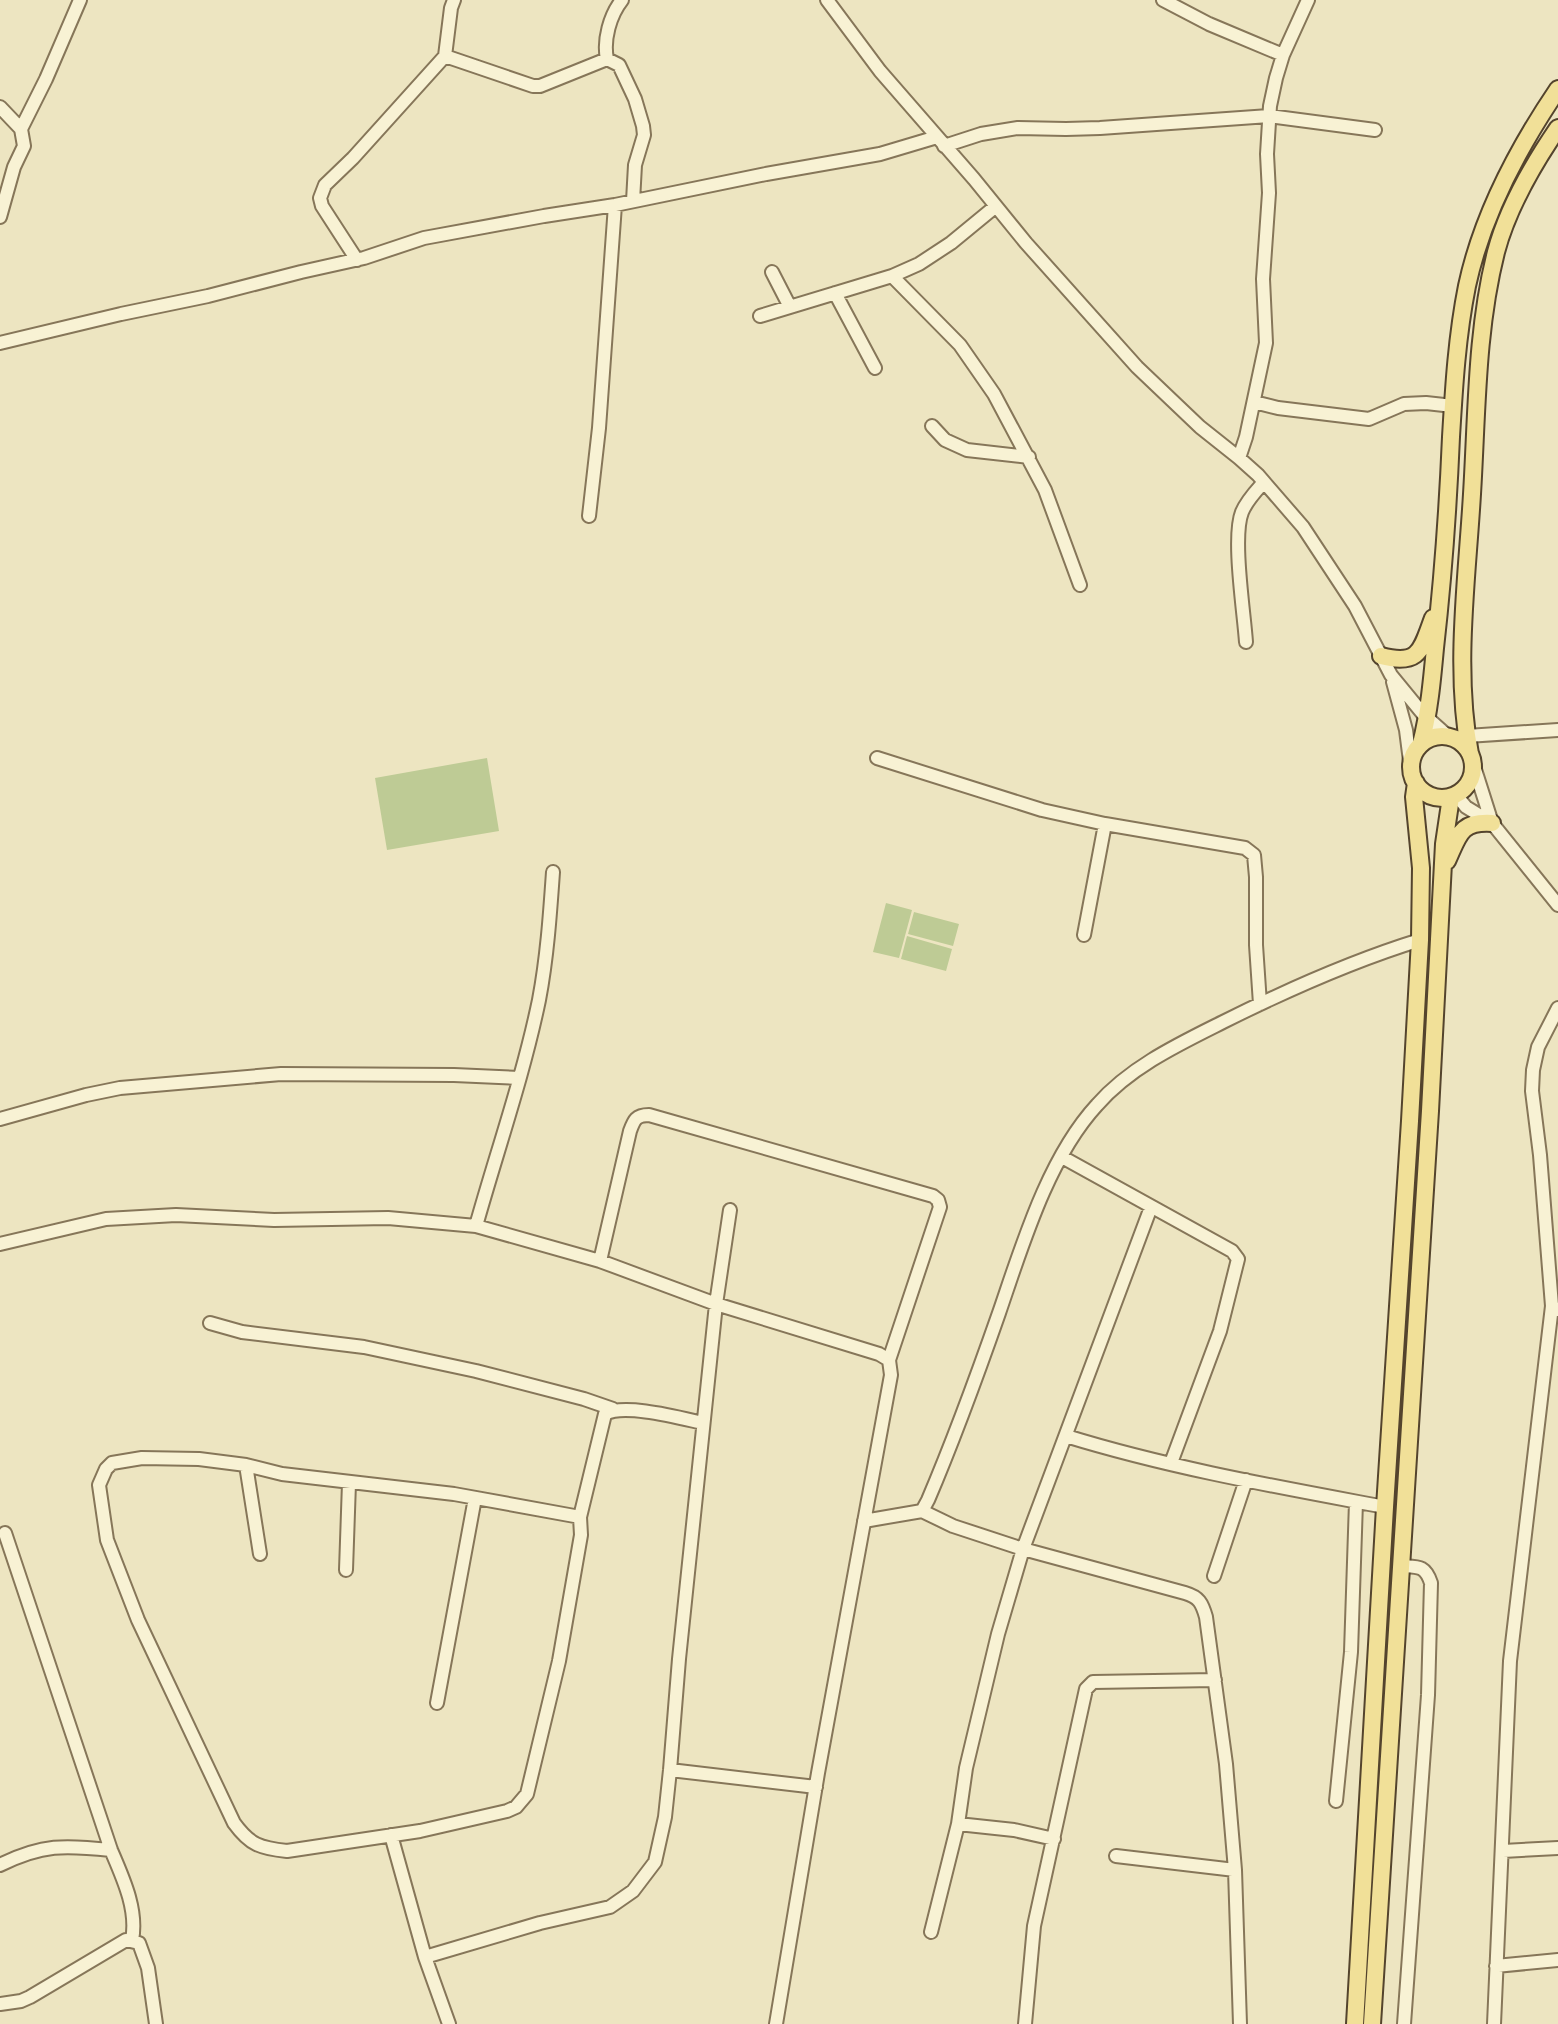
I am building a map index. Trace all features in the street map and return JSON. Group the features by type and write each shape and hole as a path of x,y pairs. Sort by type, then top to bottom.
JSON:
{"main road":[{"path":"1355,2024 1420,940 1421,868 1414,797 1414,753 1421,744 1427,718 1441,598 1459,330 1468,284 1487,220 1516,160 1558,89"},
{"path":"1413,776 1428,795 1441,799 1454,796 1469,783 1472,776 1471,757 1459,738 1479,370 1487,292 1512,208 1558,128"},
{"path":"1456,367 1479,370"},
{"path":"1381,656 1408,660 1417,654 1441,598"},
{"path":"1421,744 1435,737 1459,738"},
{"path":"1372,2024 1444,844 1454,796"},
{"path":"1444,870 1459,836 1469,824 1492,823"}],"street":[{"path":"21,129 80,0"},
{"path":"357,260 320,198 325,185 445,56 454,0"},
{"path":"607,59 607,34 622,0"},
{"path":"827,0 880,71 1026,243 1137,367 1264,482 1303,527 1355,606 1391,675 1427,718 1459,738 1558,730"},
{"path":"1163,0 1209,24 1283,55"},
{"path":"1239,458 1266,343 1263,279 1269,193 1269,116 1283,55 1308,0"},
{"path":"445,56 533,86 607,59 619,65 635,99 644,135 635,165 633,201"},
{"path":"0,107 21,129 24,146 14,167 0,217"},
{"path":"0,343 357,260 424,238 1018,128 1100,128 1269,116 1375,130"},
{"path":"589,516 599,428 615,205"},
{"path":"760,316 892,276 919,264 951,243 996,206"},
{"path":"772,272 790,307"},
{"path":"892,276 960,345 994,394 1045,490 1080,585"},
{"path":"835,293 875,368"},
{"path":"1254,402 1278,408 1369,419 1404,404 1453,406"},
{"path":"932,426 945,440 967,450 1029,457"},
{"path":"1246,642 1239,520 1248,501 1264,482"},
{"path":"1391,675 1406,730 1413,776"},
{"path":"1471,757 1492,823"},
{"path":"877,758 1042,810 1245,848 1254,855 1260,1004"},
{"path":"1454,796 1492,823 1558,905"},
{"path":"1084,935 1105,824"},
{"path":"476,1226 533,1026 549,936 553,872"},
{"path":"922,1511 984,1356 1030,1223 1062,1157 1097,1104 1117,1085 1187,1040 1377,953 1420,940"},
{"path":"1494,2024 1510,1661 1555,1308 1532,1091 1533,1070 1538,1047 1558,1008"},
{"path":"0,1119 120,1088 281,1074 519,1078"},
{"path":"600,1261 630,1131 634,1120 640,1115 933,1196 940,1207 889,1360 891,1375 776,2024"},
{"path":"1062,1157 1232,1251 1238,1259 1220,1331 1171,1463"},
{"path":"931,1932 958,1824 966,1768 998,1634 1023,1549 1151,1207"},
{"path":"425,1957 540,1923 610,1907 633,1891 655,1862 665,1817 703,1423 730,1210"},
{"path":"0,1244 106,1219 176,1215 274,1220 388,1218 476,1226 600,1261 716,1304 879,1354 889,1360"},
{"path":"210,1323 242,1332 364,1347 476,1371 613,1409 703,1423"},
{"path":"580,1517 403,1487 282,1474 246,1465 199,1459 142,1458 112,1463 99,1485 107,1540 132,1606 234,1823 245,1837 266,1849 287,1851 420,1831 507,1811 516,1807 527,1794 559,1661 581,1535 580,1517 605,1414 613,1409"},
{"path":"1066,1436 1115,1451 1385,1507"},
{"path":"246,1465 260,1554"},
{"path":"1214,1576 1246,1480"},
{"path":"346,1570 349,1483"},
{"path":"437,1703 475,1498"},
{"path":"1336,1801 1351,1652 1356,1502"},
{"path":"864,1521 922,1511 953,1526 1023,1549 1196,1596 1201,1602 1206,1617 1226,1764 1235,1870 1240,2024"},
{"path":"5,1533 111,1850 126,1886 134,1921 132,1940"},
{"path":"1401,1566 1420,1567 1428,1574 1431,1583 1428,1695 1404,2024"},
{"path":"1025,2024 1034,1926 1086,1689 1093,1682 1215,1680"},
{"path":"670,1770 816,1787"},
{"path":"958,1824 1014,1830 1054,1839"},
{"path":"391,1835 425,1957 449,2024"},
{"path":"0,1865 42,1848 76,1846 111,1850"},
{"path":"1503,1851 1558,1848"},
{"path":"1116,1856 1235,1870"},
{"path":"0,2004 30,1997 126,1940 132,1940 139,1943 148,1968 156,2024"},
{"path":"1496,1966 1558,1960"}],"green space":[{"path":"487,758 499,831 387,850 375,778"},
{"path":"886,903 912,910 899,958 873,952"},
{"path":"914,912 959,924 953,946 908,934"},
{"path":"907,936 952,949 946,971 901,959"}]}
